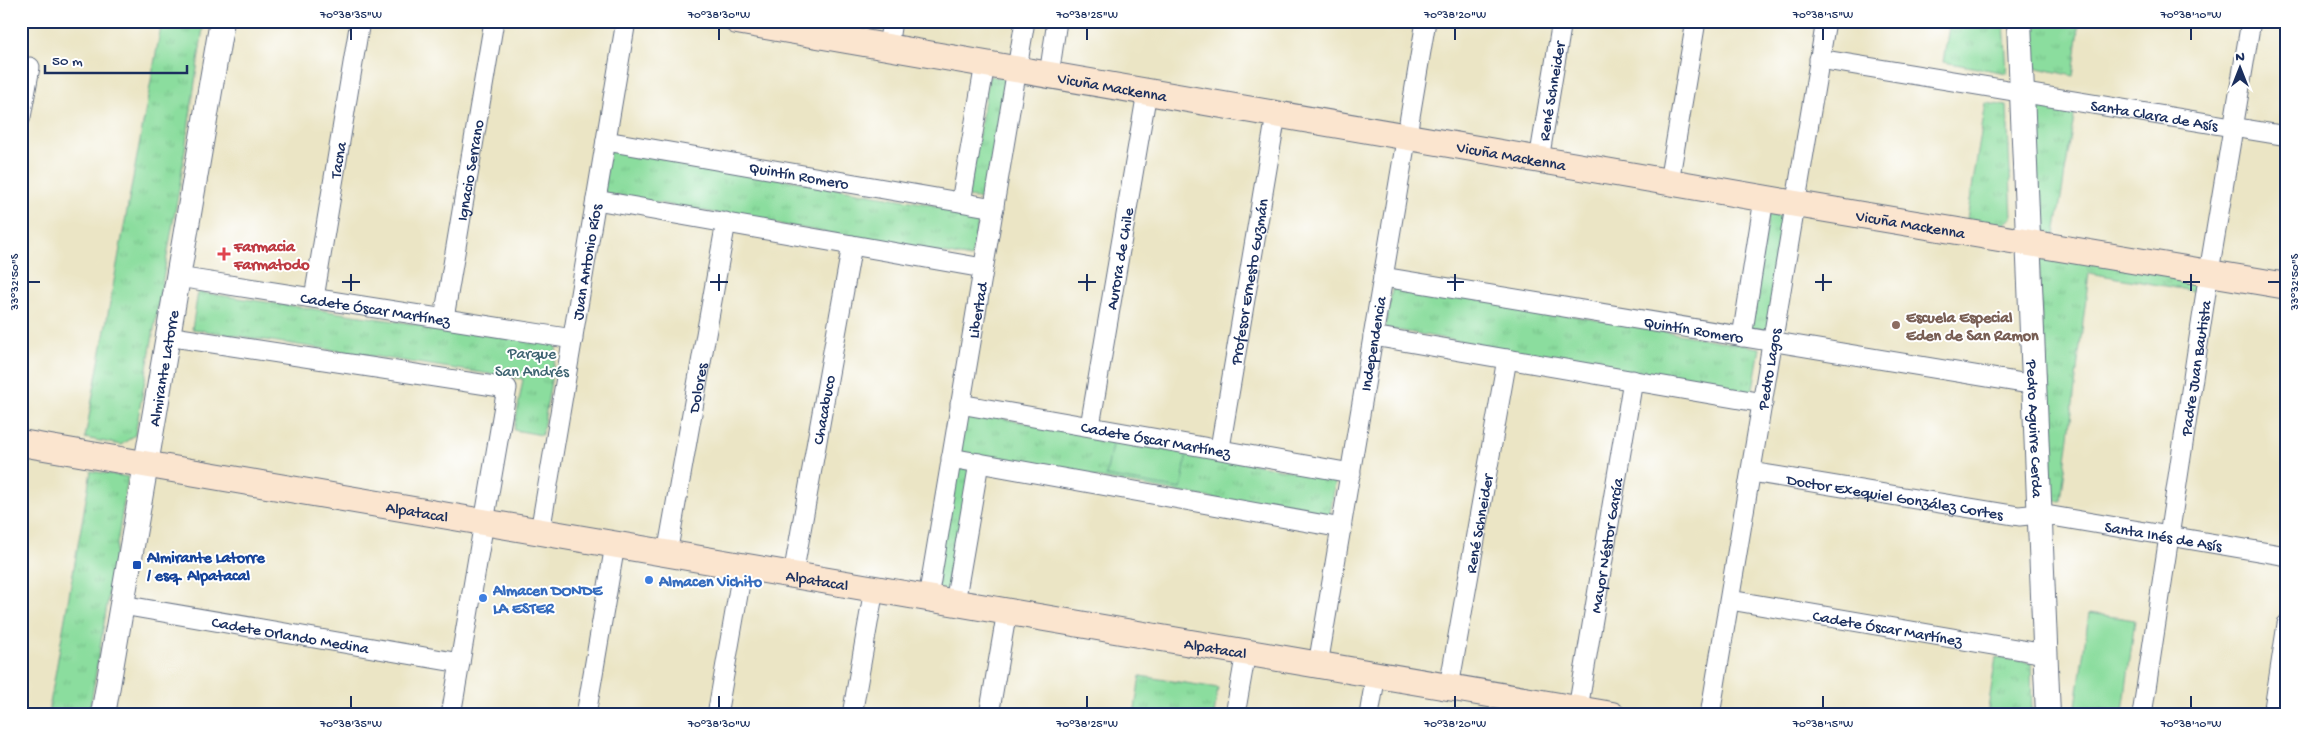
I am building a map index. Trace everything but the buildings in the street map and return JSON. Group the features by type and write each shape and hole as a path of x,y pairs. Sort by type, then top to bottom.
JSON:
{"main road":[{"name":"Vicuña Mackenna","path":"752,22 888,48 1764,199 2287,286"},
{"name":"Alpatacal","path":"21,443 1376,674 1449,687 1506,706 1578,709 1612,715"}],"street":[{"name":"Almirante Latorre","path":"103,715 222,21"},
{"name":"Tacna","path":"314,298 360,21"},
{"name":"Ignacio Serrano","path":"444,318 494,21"},
{"name":"Juan Antonio Ríos","path":"540,532 626,21"},
{"path":"888,48 892,21"},
{"name":"Libertad","path":"928,598 1025,21"},
{"path":"1049,75 1057,21"},
{"name":"Independencia","path":"1318,665 1426,21"},
{"name":"René Schneider","path":"1539,160 1562,21"},
{"path":"1669,182 1696,21"},
{"name":"Pedro Lagos","path":"1710,715 1826,21"},
{"name":"Pedro Aguirre Cerda","path":"2019,21 2048,715"},
{"name":"Padre Juan Bautista","path":"2142,715 2209,272 2251,21"},
{"name":"Santa Clara de Asís","path":"1819,59 2022,94 2287,136"},
{"path":"961,202 985,64"},
{"path":"21,117 30,67"},
{"name":"Aurora de Chile","path":"1090,426 1147,92"},
{"name":"Profesor Ernesto Guzmán","path":"1220,448 1276,114"},
{"name":"Quintín Romero","path":"606,140 994,208"},
{"name":"Pedro Lagos","path":"1742,337 1764,199"},
{"path":"596,200 983,268"},
{"name":"Dolores","path":"667,554 726,222"},
{"name":"Chacabuco","path":"794,575 852,245"},
{"name":"Cadete Óscar Martínez","path":"178,277 573,339"},
{"name":"Quintín Romero","path":"1383,277 2035,385"},
{"path":"168,336 507,388 450,715"},
{"path":"1373,336 1763,403"},
{"name":"René Schneider","path":"1449,687 1508,359"},
{"name":"Mayor Néstor García","path":"1578,709 1633,380"},
{"name":"Cadete Óscar Martínez","path":"960,404 1220,448 1350,473"},
{"path":"951,458 1342,528"},
{"path":"955,603 979,463"},
{"name":"Doctor Exequiel González Cortes","path":"1751,472 2020,516 2040,514"},
{"name":"Santa Inés de Asís","path":"2040,514 2287,556"},
{"path":"586,715 615,545"},
{"path":"717,715 743,566"},
{"path":"852,715 874,589"},
{"name":"Cadete Óscar Martínez","path":"1730,600 2046,654"},
{"name":"Cadete Orlando Medina","path":"122,605 460,663"},
{"path":"989,715 1006,612"},
{"path":"2273,715 2287,624"},
{"path":"1235,715 1246,652"},
{"path":"1369,715 1376,674"}],"green space":[{"path":"162,21 204,21 180,184 135,435 121,445 85,438"},
{"path":"1950,21 2004,21 2007,73 1943,62"},
{"path":"2032,21 2080,21 2073,76 2034,67"},
{"path":"989,76 1011,79 989,200 968,197"},
{"path":"1986,103 2007,106 2012,218 2002,225 1967,219"},
{"path":"2032,104 2075,110 2055,235 2039,232"},
{"path":"609,149 980,213 971,258 601,193"},
{"path":"1769,214 1787,216 1768,336 1749,333"},
{"path":"2042,252 2196,280 2194,291 2089,273 2061,501 2048,501 2039,259"},
{"path":"1393,285 1760,348 1752,394 1385,328"},
{"name":"Parque San Andrés","path":"198,292 557,345 542,435 514,430 523,379 192,329"},
{"path":"966,412 1336,479 1329,519 960,453"},
{"path":"1113,439 1187,453 1181,489 1106,476"},
{"path":"955,467 972,469 953,592 934,589"},
{"path":"91,471 128,477 89,715 48,715"},
{"path":"2089,613 2135,620 2123,712 2076,706"},
{"path":"1996,657 2031,663 2032,715 1987,715"},
{"path":"1140,676 1218,688 1214,715 1134,715"}],"place":[{"name":"Farmacia Farmatodo","path":"224,254"},
{"name":"Escuela Especial Eden de San Ramon","path":"1896,325"},
{"name":"Almirante Latorre / esq. Alpatacal","path":"137,565"},
{"name":"Almacen Vichito","path":"649,580"},
{"name":"Almacen DONDE LA ESTER","path":"483,598"}]}
